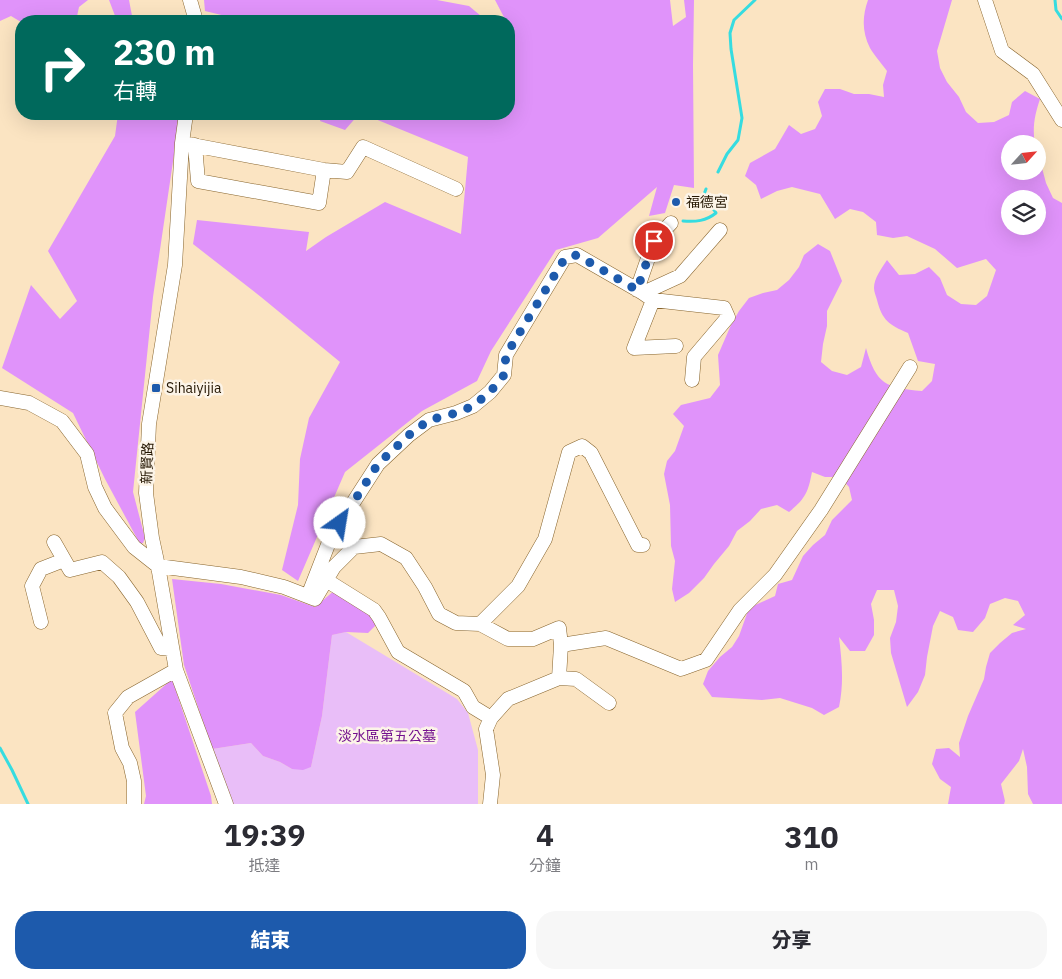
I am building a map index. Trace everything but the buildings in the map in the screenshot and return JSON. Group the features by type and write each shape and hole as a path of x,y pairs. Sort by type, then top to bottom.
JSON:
{"street":[{"path":"190,0 194,15"},
{"path":"985,0 1002,51"},
{"path":"982,20 1002,51 1033,74 1062,120"},
{"name":"新賢路","path":"186,120 188,144 175,265 149,424 146,493 152,538 176,670 226,804"},
{"path":"324,170 319,203 198,181 188,144 324,170 347,172 363,147 456,190"},
{"path":"671,223 654,241 634,348 676,346"},
{"path":"644,294 680,276 720,230"},
{"path":"308,596 331,537 378,464 409,435 429,420 456,413 473,406 490,392 504,375 506,355 565,258 577,255 644,294 724,308 728,317 694,357 692,380"},
{"path":"561,645 606,638 681,668 706,660 740,610 775,575 821,510 910,368"},
{"path":"0,398 29,402 62,421 87,454 95,487 105,508 134,547 158,566 241,577 284,587 315,599 334,567 354,547 380,544 406,558 425,587 439,614 456,624 480,624 508,639 533,639 559,628 561,645 559,678"},
{"path":"480,624 518,586 545,539 570,452 582,446 591,452 638,545 643,545"},
{"path":"54,542 70,570 102,562 119,577 137,602 161,648 172,649"},
{"path":"40,622 32,586 41,569 64,560"},
{"path":"326,580 374,610 398,652 464,691 472,707 491,718"},
{"path":"134,804 134,781 130,763 122,748 109,713 128,697 176,670"},
{"path":"490,804 493,775 486,728 491,718 508,698 559,678 576,679 609,703"}],"green space":[{"name":"淡水區第五公墓","path":"346,632 457,699 468,713 478,750 478,804 231,804 212,749 251,743 263,756 292,769 311,767 322,716 332,635"}],"shaded area":[{"path":"0,0 88,0 79,7 77,15 15,15 15,18 11,16 0,21"},
{"path":"109,0 129,0 132,15 115,15"},
{"path":"204,0 437,0 469,6 480,15 221,15 205,11"},
{"path":"495,0 670,0 673,26 686,17 684,0 694,0 694,188 674,185 665,213 649,216 657,187 598,238 556,250 491,351 477,381 422,411 345,472 298,581 282,570 298,505 300,459 309,418 340,362 193,244 197,220 309,232 306,251 385,202 461,234 468,157 378,120 515,120 515,15 503,15"},
{"path":"868,0 952,0 937,51 940,68 947,82 959,97 966,112 978,123 994,122 1009,115 1012,102 1025,91 1040,99 1034,121 1034,135 1001,135 1001,180 1045,180 1053,198 1062,203 1062,804 1033,804 1028,794 1027,767 1023,749 1019,761 1001,784 1004,804 948,804 951,787 940,779 932,764 936,749 949,748 960,757 959,743 984,679 990,653 1012,633 1026,629 1013,625 1025,615 1018,601 1005,598 990,604 985,618 973,632 958,630 953,617 940,611 933,626 925,675 918,692 907,707 891,653 890,638 896,622 898,606 894,590 877,590 871,604 874,635 865,651 850,651 839,637 842,689 839,707 824,715 812,708 780,698 762,700 712,697 703,684 708,671 732,647 739,636 749,608 775,596 778,584 792,580 803,556 825,535 832,520 852,500 849,487 840,477 825,477 812,472 805,495 789,512 777,505 761,509 737,531 729,546 704,578 689,593 675,602 672,589 675,561 671,546 670,505 664,474 667,461 675,451 684,426 673,414 681,405 710,398 720,385 718,355 731,325 749,298 777,290 789,280 799,267 804,255 818,244 830,251 842,281 827,311 827,326 821,362 832,371 847,375 861,367 866,348 874,369 884,382 899,388 922,391 932,381 935,364 918,361 908,333 887,321 881,312 875,294 875,281 887,260 899,275 915,274 929,267 940,278 947,295 961,304 976,305 987,296 996,270 986,259 957,268 935,249 907,236 893,238 877,235 876,222 863,212 850,209 835,219 820,194 792,187 777,191 761,199 756,185 745,176 750,163 775,149 789,125 801,134 815,129 822,116 818,102 825,89 840,89 854,94 884,97 883,85 887,71 867,42 864,18"},
{"path":"117,120 179,120 153,297 133,492 145,538 143,543 140,544 105,479 73,413 2,368 31,285 60,319 77,301 48,251 115,136"},
{"path":"320,120 354,120 345,130"},
{"path":"172,579 221,584 281,595 315,607 335,590 379,622 368,633 346,632 332,635 322,716 311,767 303,770 292,769 263,756 251,743 212,749 184,665"},
{"path":"172,679 212,804 144,804 146,796 135,712"}],"waterway":[{"path":"718,172 727,154 738,140 742,118 730,33 734,20 755,0"},
{"path":"1055,0 1056,10 1062,19"},
{"path":"683,221 701,220 716,213 703,197 706,189"},
{"path":"0,748 28,804"}],"place":[{"name":"福德宮","path":"676,202"},
{"name":"Sihaiyijia","path":"156,388"}],"route":[{"path":"340,523 378,464 409,435 429,420 456,413 473,406 490,392 504,375 506,355 565,258 577,255 637,290 654,241"}]}
